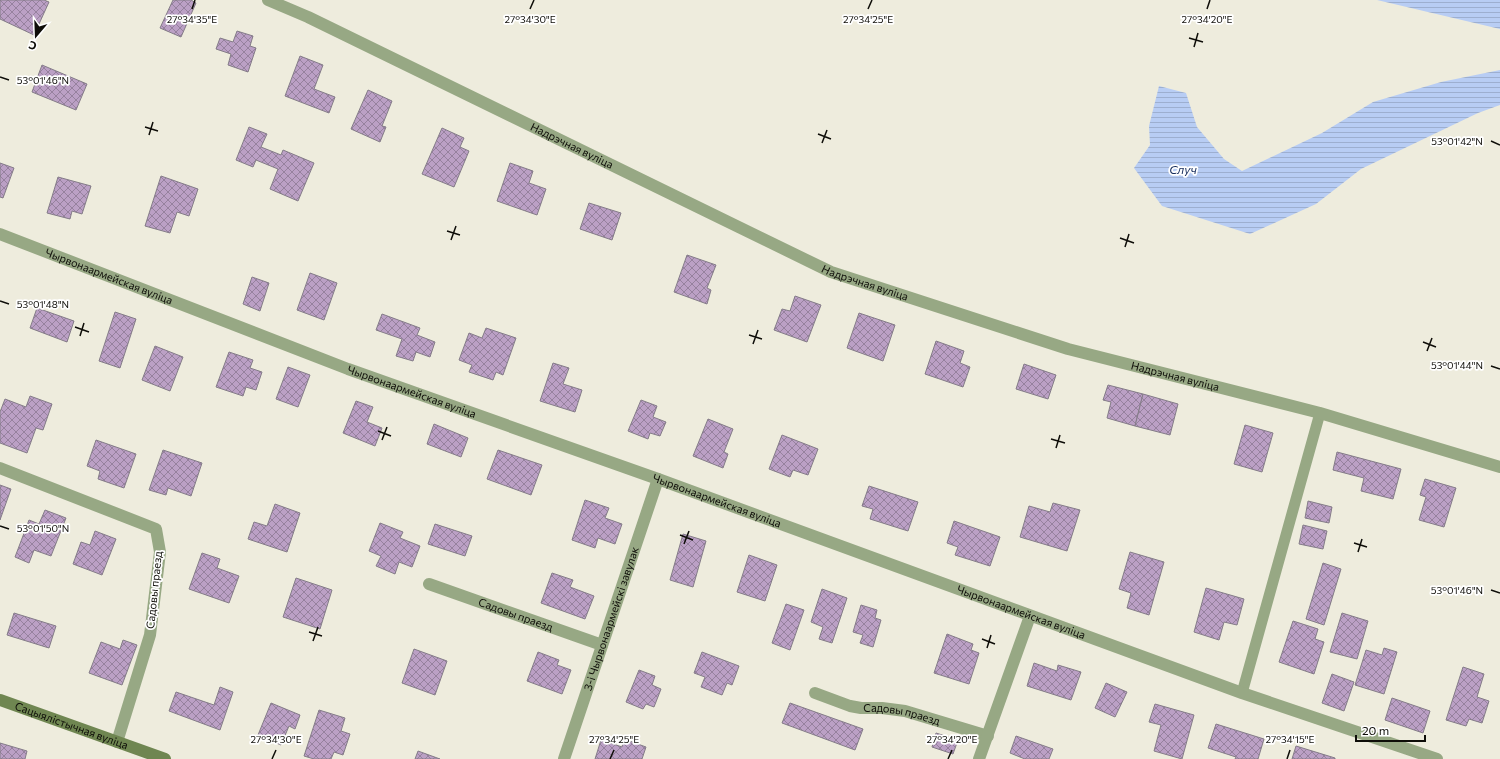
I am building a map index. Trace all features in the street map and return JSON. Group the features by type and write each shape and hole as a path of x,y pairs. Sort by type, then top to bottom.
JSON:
{"main road":[{"name":"Сацыялістычная вуліца","path":"0,700 165,759"}],"street":[{"name":"Надрэчная вуліца","path":"268,0 308,17 831,272 1068,349 1320,413 1500,467"},
{"name":"Чырвонаармейская вуліца","path":"0,234 348,369 658,479 1242,693 1437,759"},
{"name":"Садовы праезд","path":"0,468 156,529 160,552 150,635 117,742"},
{"name":"3-і Чырвонаармейскі завулак","path":"564,759 658,479"},
{"name":"Садовы праезд","path":"429,584 602,645"},
{"path":"979,759 1030,616"},
{"name":"Садовы праезд","path":"815,693 856,707 905,711 988,736"}],"lane":[{"path":"1242,693 1320,413"}],"water":[{"path":"1377,0 1500,0 1500,29"},
{"name":"Случ","path":"1500,70 1500,105 1478,113 1361,169 1316,204 1250,234 1162,206 1134,168 1150,145 1149,126 1159,86 1186,93 1197,127 1224,159 1242,171 1322,133 1373,102 1441,82"}],"building":[{"path":"0,0 44,0 49,2 34,35 0,19"},
{"path":"173,0 191,0 196,3 181,37 160,28"},
{"path":"237,31 253,36 250,46 256,48 248,72 228,65 231,54 216,49 220,38 233,42"},
{"path":"300,56 323,65 314,89 335,97 329,113 285,96"},
{"path":"42,65 87,84 76,110 32,92"},
{"path":"368,90 392,101 382,126 386,127 380,142 351,129"},
{"path":"249,127 267,134 261,147 281,155 283,150 314,163 298,201 270,189 278,169 256,160 253,167 236,160"},
{"path":"442,128 464,138 460,147 469,151 454,187 422,174"},
{"path":"0,163 14,168 3,198 0,197"},
{"path":"510,163 533,171 529,183 546,189 537,215 497,201"},
{"path":"161,176 198,189 189,216 177,212 170,233 145,226"},
{"path":"58,177 91,186 82,214 72,211 70,219 47,213"},
{"path":"589,203 621,213 612,240 580,229"},
{"path":"687,255 716,265 707,288 711,290 707,304 674,292"},
{"path":"310,273 337,283 324,320 297,310"},
{"path":"252,277 269,283 260,311 243,304"},
{"path":"795,296 821,305 807,342 774,330 782,309 790,311"},
{"path":"37,308 74,321 67,342 30,328"},
{"path":"115,312 136,319 120,368 99,361"},
{"path":"859,313 895,325 883,361 847,348"},
{"path":"382,314 420,328 417,335 435,342 430,357 416,352 413,361 396,356 402,339 376,330"},
{"path":"486,328 516,338 503,375 496,372 493,380 469,372 472,365 459,360 469,333 482,338"},
{"path":"936,341 964,351 960,363 970,367 963,387 925,374"},
{"path":"155,346 183,357 170,391 142,380"},
{"path":"229,352 253,360 250,368 262,372 256,390 246,387 243,396 216,387"},
{"path":"553,363 569,368 563,384 582,390 575,412 540,401"},
{"path":"1024,364 1056,375 1048,399 1016,389"},
{"path":"288,367 310,375 298,407 276,399"},
{"path":"1108,385 1143,394 1135,426 1107,418 1111,402 1103,400"},
{"path":"1143,394 1178,404 1170,435 1135,426"},
{"path":"30,396 52,404 43,430 36,428 27,453 0,443 0,412 5,399 26,407"},
{"path":"641,400 657,406 653,417 666,422 660,436 650,433 648,439 628,431"},
{"path":"356,401 373,407 367,422 382,428 375,446 343,433"},
{"path":"708,419 733,429 724,452 728,454 723,468 693,456"},
{"path":"434,424 468,438 461,457 427,444"},
{"path":"1245,425 1273,433 1262,472 1234,464"},
{"path":"782,435 818,449 808,475 793,470 790,477 769,469"},
{"path":"96,440 136,454 124,488 98,479 100,471 87,466"},
{"path":"163,450 202,463 191,496 168,488 166,495 149,490"},
{"path":"498,450 542,465 531,495 487,479"},
{"path":"1337,452 1401,469 1393,499 1361,491 1364,478 1333,470"},
{"path":"1425,479 1456,488 1444,527 1419,520 1426,497 1420,495"},
{"path":"0,485 11,489 0,520"},
{"path":"869,486 918,502 908,531 870,519 873,509 862,506"},
{"path":"585,500 609,508 605,518 622,524 615,544 598,538 595,548 572,540"},
{"path":"1308,501 1332,507 1329,523 1305,518"},
{"path":"1053,503 1080,510 1067,551 1020,537 1029,506 1050,512"},
{"path":"275,504 300,513 287,552 248,539 254,522 267,526"},
{"path":"45,510 66,518 51,556 34,550 29,563 15,557 29,520 39,524"},
{"path":"954,521 1000,537 990,566 955,555 958,547 947,543"},
{"path":"380,523 403,532 400,538 420,546 412,567 399,562 395,574 376,566 381,556 369,551"},
{"path":"435,524 472,536 465,556 428,544"},
{"path":"1303,525 1327,531 1323,549 1299,544"},
{"path":"95,531 116,539 102,575 73,564 81,542 90,545"},
{"path":"683,534 706,541 693,587 670,580"},
{"path":"1130,552 1164,562 1149,615 1127,608 1131,593 1119,589"},
{"path":"202,553 220,559 217,568 239,576 229,603 189,589"},
{"path":"749,555 777,565 765,601 737,592"},
{"path":"1323,563 1341,569 1324,625 1306,619"},
{"path":"552,573 573,580 570,587 594,596 585,619 541,603"},
{"path":"296,578 332,590 320,629 283,617"},
{"path":"1206,588 1244,599 1237,625 1224,622 1219,640 1194,632"},
{"path":"822,589 847,598 832,643 819,639 823,627 811,622"},
{"path":"786,604 804,610 790,650 772,643"},
{"path":"861,605 877,610 875,618 881,620 873,647 860,643 863,635 853,632"},
{"path":"14,613 56,626 49,648 7,635"},
{"path":"1342,613 1368,621 1357,659 1330,652"},
{"path":"1293,621 1318,629 1315,639 1324,642 1314,674 1279,662"},
{"path":"947,634 973,644 971,650 979,653 969,684 934,673"},
{"path":"123,640 137,645 122,685 89,673 101,642 120,649"},
{"path":"1384,648 1397,652 1384,694 1355,685 1366,650 1382,655"},
{"path":"414,649 447,661 435,695 402,683"},
{"path":"538,652 559,660 557,665 571,670 562,694 527,681"},
{"path":"702,652 739,666 732,685 727,683 722,695 701,687 705,677 694,673"},
{"path":"1034,663 1057,671 1058,665 1081,672 1071,700 1027,686"},
{"path":"1463,667 1484,674 1477,697 1489,701 1482,723 1469,719 1466,726 1446,720"},
{"path":"639,670 655,676 652,685 661,689 654,707 646,704 643,709 626,702"},
{"path":"1332,674 1354,682 1344,711 1322,703"},
{"path":"1106,683 1127,692 1115,717 1095,708"},
{"path":"220,687 233,692 220,730 169,711 176,692 214,705"},
{"path":"1392,698 1430,711 1423,733 1385,720"},
{"path":"271,703 300,715 295,729 289,726 281,745 258,735"},
{"path":"790,703 863,729 855,750 782,723"},
{"path":"1155,704 1194,715 1182,759 1154,751 1161,725 1149,722"},
{"path":"319,710 345,718 341,731 350,734 343,755 334,752 331,759 314,759 304,756"},
{"path":"1216,724 1264,739 1258,759 1235,759 1236,757 1208,748"},
{"path":"936,733 958,740 953,754 932,747"},
{"path":"1016,736 1053,749 1049,759 1025,759 1010,753"},
{"path":"624,739 646,747 642,759 595,759 601,740 622,747"},
{"path":"0,743 27,751 25,759 0,759"},
{"path":"1296,746 1335,758 1335,759 1292,759"},
{"path":"418,751 440,759 415,759"}]}
